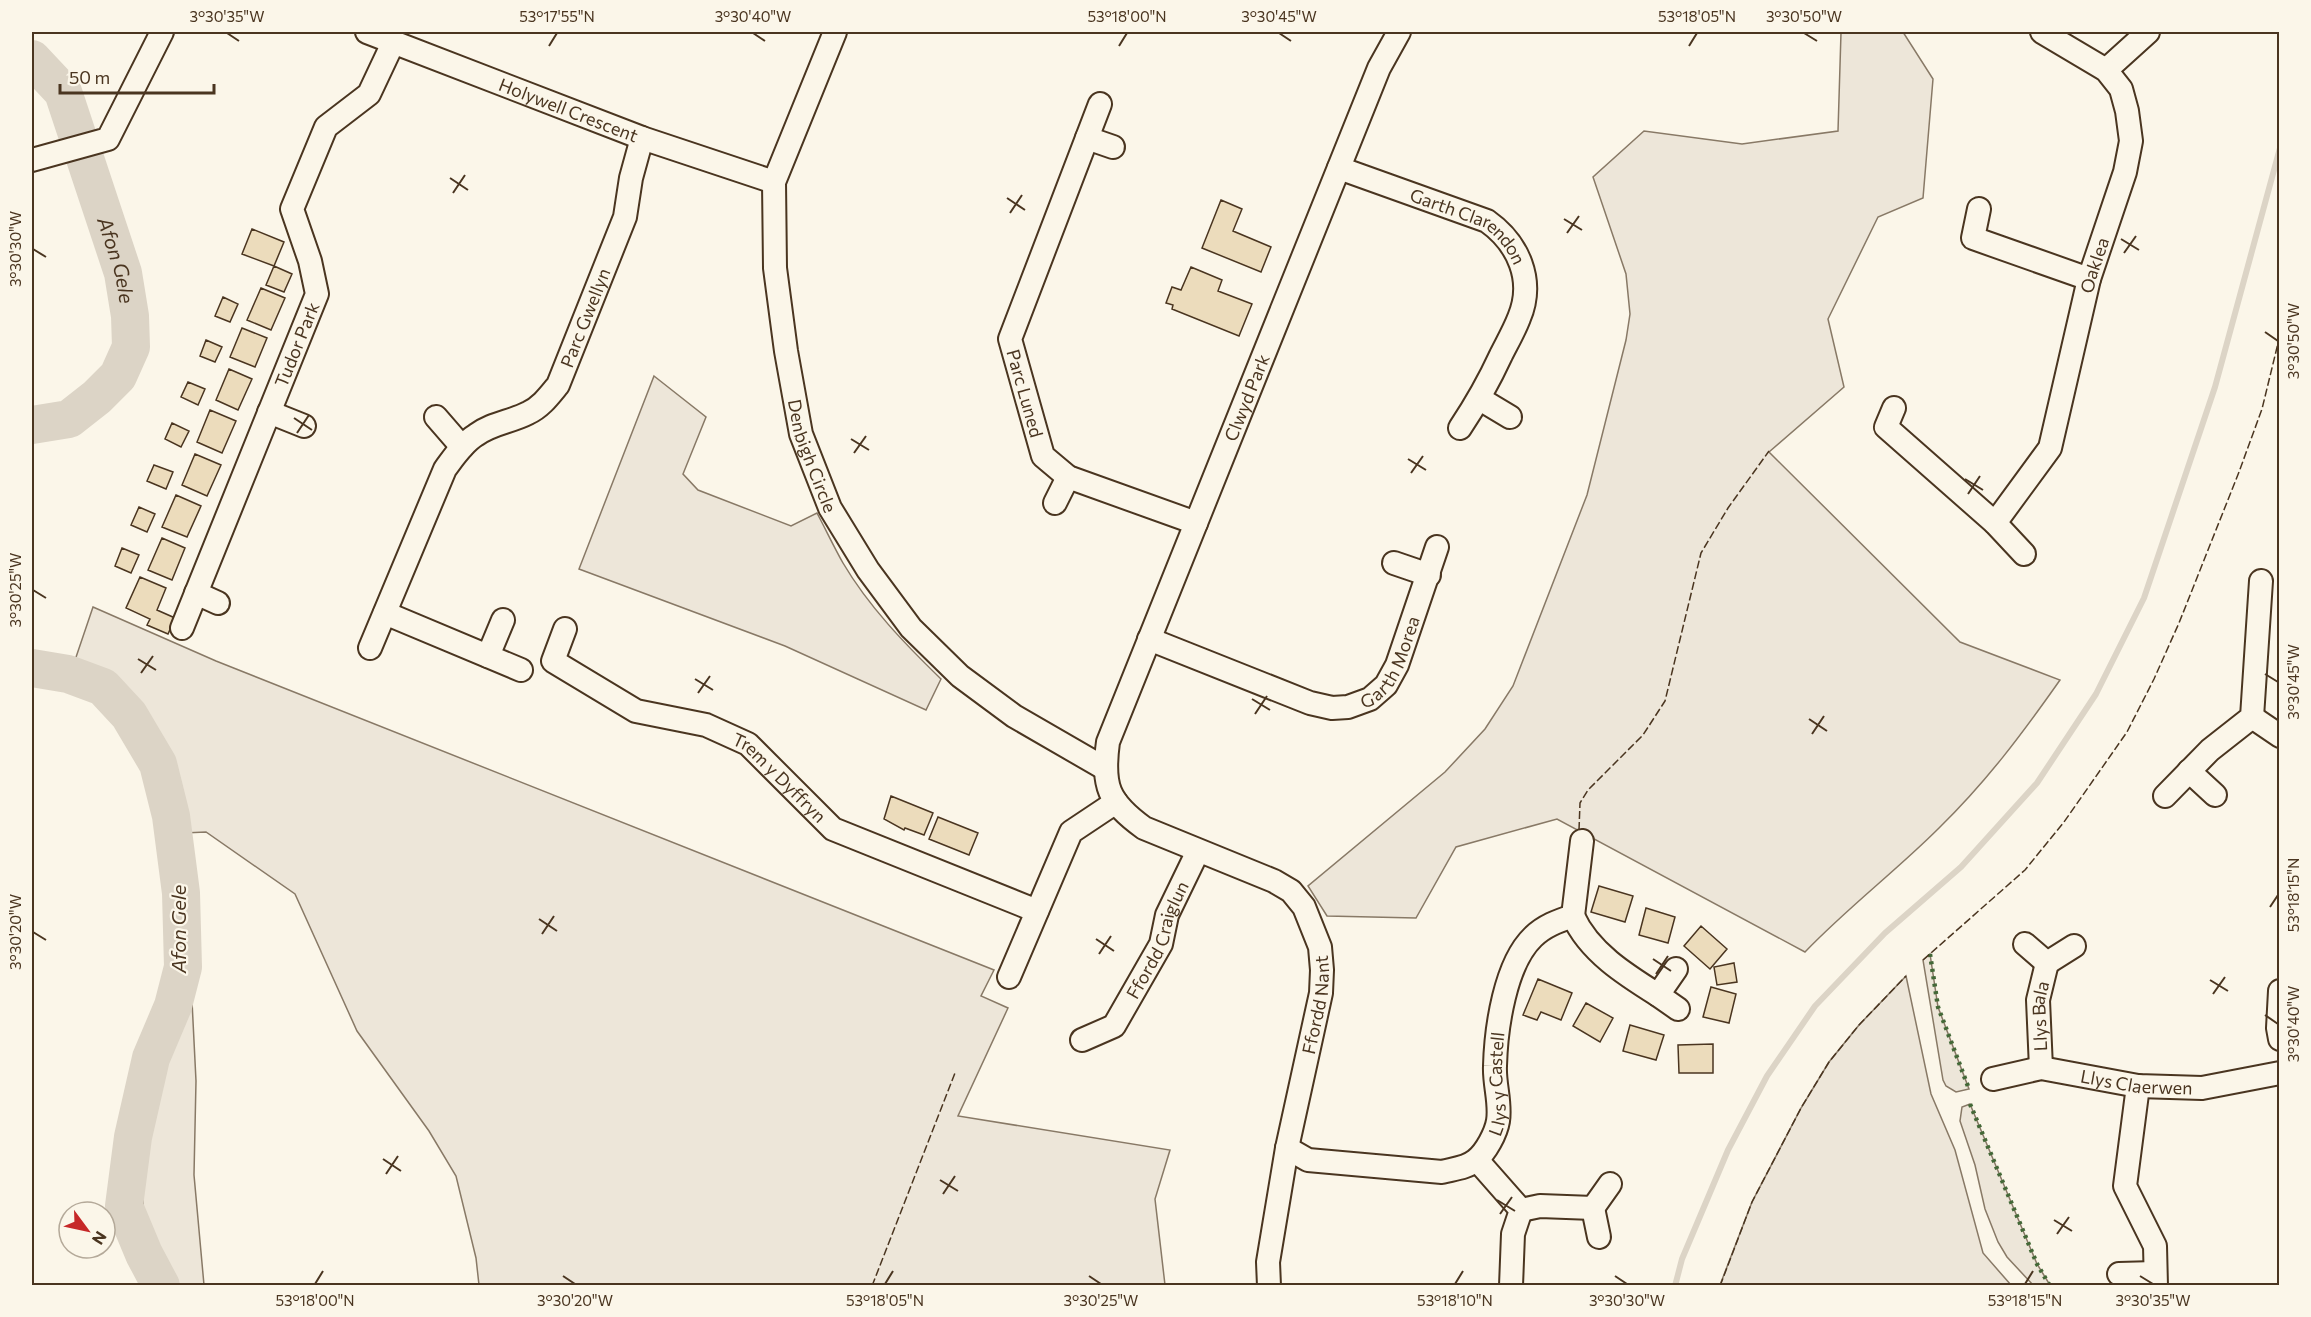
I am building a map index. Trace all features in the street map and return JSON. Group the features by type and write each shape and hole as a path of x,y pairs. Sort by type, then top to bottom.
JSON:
{"street":[{"name":"Holywell Crescent","path":"367,32 406,41 642,138 774,182"},
{"name":"Denbigh Circle","path":"835,32 774,182 775,268 786,351 801,434 830,508 868,570 911,628 960,675 1014,716 1104,768"},
{"name":"Clwyd Park","path":"1104,768 1108,742 1149,639 1379,68 1399,32"},
{"name":"Oaklea","path":"1995,523 2050,448 2089,279 2125,172 2131,141 2121,89 2106,70 2042,32"},
{"path":"2106,70 2148,32"},
{"path":"32,160 108,139 156,33"},
{"name":"Tudor Park","path":"182,628 317,294 310,261 292,209 326,127 369,94 406,41"},
{"name":"Parc Luned","path":"1100,104 1010,339 1042,456 1068,477 1196,523"},
{"name":"Parc Gwellyn","path":"370,648 445,469 462,447 476,435 499,423 527,414 546,400 558,385 625,217 631,178 642,138"},
{"path":"1087,138 1113,147"},
{"name":"Garth Clarendon","path":"1339,168 1487,220 1502,231 1514,247 1523,269 1526,293 1520,316 1480,399 1460,428"},
{"path":"1979,209 1964,234 2089,279"},
{"path":"1480,399 1510,417"},
{"path":"270,412 304,426"},
{"path":"1884,416 2024,554"},
{"path":"436,417 462,447"},
{"path":"1055,503 1068,477"},
{"name":"Garth Morea","path":"1149,639 1311,704 1332,708 1370,699 1386,685 1397,665 1430,575 1437,547"},
{"path":"1394,563 1430,575"},
{"path":"2165,795 2210,750 2253,717 2269,615 2261,581"},
{"path":"196,593 218,603"},
{"path":"385,613 521,670"},
{"path":"488,656 503,620"},
{"name":"Trem y Dyffryn","path":"565,630 553,661 636,711 706,725 748,744 833,829 1037,911"},
{"path":"2253,717 2280,736"},
{"name":"Ffordd Nant","path":"1104,768 1107,784 1116,802 1127,816 1144,828 1274,881 1291,891 1304,907 1320,947 1321,993 1287,1148 1268,1262 1269,1286"},
{"path":"2189,771 2215,795"},
{"path":"1010,977 1071,832 1116,802"},
{"path":"1581,841 1573,916 1579,930 1624,974 1678,1009"},
{"name":"Ffordd Craiglun","path":"1082,1040 1121,1031 1161,944 1167,915 1198,851"},
{"name":"Llys y Castell","path":"1287,1148 1308,1160 1442,1172 1460,1168 1477,1160 1491,1140 1498,1121 1494,1066 1507,985 1519,955 1532,937 1548,925 1573,916"},
{"name":"Llys Bala","path":"2025,944 2047,963"},
{"name":"Llys Bala","path":"2041,1068 2038,1000 2047,963 2074,946"},
{"path":"1658,995 1676,969"},
{"path":"2280,991 2278,1028 2280,1039"},
{"name":"Llys Claerwen","path":"1993,1079 2041,1068 2138,1086 2202,1088 2280,1073"},
{"path":"2119,1274 2156,1279 2155,1246 2125,1186 2138,1086"},
{"path":"1477,1160 1521,1210"},
{"path":"1599,1236 1593,1208 1610,1184"},
{"path":"1521,1210 1540,1206 1593,1208"},
{"path":"1511,1286 1513,1234 1521,1210"}],"shaded area":[{"path":"1903,32 1933,79 1923,198 1878,217 1828,319 1844,387 1769,452 1960,642 2060,680 2003,757 1973,793 1923,844 1805,952 1557,819 1456,847 1416,918 1327,916 1308,886 1445,772 1485,729 1513,686 1587,495 1626,340 1630,314 1626,274 1593,177 1644,131 1742,144 1838,131 1841,33"},
{"path":"654,376 706,417 683,474 698,490 791,526 817,513 843,563 864,595 901,639 941,679 926,710 785,646 579,569"},
{"path":"93,607 216,661 994,970 981,996 1008,1008 958,1116 1170,1150 1155,1199 1165,1285 479,1285 476,1258 456,1176 429,1131 357,1031 295,894 206,832 184,833 177,783 150,726 130,693 104,678 72,669"},
{"path":"1930,954 1938,1007 1969,1089 1956,1092 1946,1086 1943,1080 1923,960"},
{"path":"1906,976 1931,1094 1955,1150 1983,1253 2011,1285 1720,1285 1752,1202 1801,1108 1829,1062 1859,1025"},
{"path":"191,981 196,1081 194,1175 204,1285 174,1285 148,1235 144,1213 143,1183 160,1094"},
{"path":"1970,1104 2037,1264 2050,1285 2033,1285 2007,1257 1998,1242 1985,1209 1975,1165 1960,1121 1962,1107"}],"building":[{"path":"1221,200 1242,209 1233,231 1271,247 1261,272 1202,248"},
{"path":"252,229 284,242 274,266 242,254"},
{"path":"274,266 292,274 284,292 266,285"},
{"path":"1191,267 1222,280 1218,291 1252,304 1239,336 1172,309 1173,305 1166,303 1172,287 1181,290"},
{"path":"261,288 285,298 271,330 247,320"},
{"path":"223,297 238,304 230,322 215,316"},
{"path":"242,328 267,338 255,367 230,357"},
{"path":"206,340 222,347 215,362 200,356"},
{"path":"229,369 252,379 238,410 216,400"},
{"path":"188,382 205,389 198,405 181,397"},
{"path":"210,410 236,421 222,453 197,442"},
{"path":"172,423 189,431 181,447 165,439"},
{"path":"195,454 221,465 207,496 182,485"},
{"path":"154,465 173,472 166,489 147,481"},
{"path":"176,495 201,506 187,537 162,527"},
{"path":"139,507 155,514 147,532 131,525"},
{"path":"162,538 185,548 172,580 148,570"},
{"path":"122,548 139,555 131,573 115,566"},
{"path":"140,577 166,588 157,610 175,618 168,634 147,625 150,619 126,608"},
{"path":"891,796 933,813 924,835 905,828 904,830 884,819"},
{"path":"938,817 978,833 969,855 929,839"},
{"path":"1599,886 1633,896 1625,922 1591,912"},
{"path":"1646,908 1675,917 1668,943 1639,935"},
{"path":"1701,926 1727,949 1710,969 1684,946"},
{"path":"1734,963 1737,982 1717,985 1714,967"},
{"path":"1538,979 1572,993 1561,1020 1541,1012 1537,1020 1523,1015"},
{"path":"1711,987 1736,994 1729,1023 1703,1017"},
{"path":"1586,1003 1613,1018 1600,1042 1573,1026"},
{"path":"1630,1025 1664,1035 1656,1060 1623,1051"},
{"path":"1713,1044 1713,1073 1679,1073 1678,1045"}],"waterway":[{"name":"Afon Gele","path":"32,59 63,92 123,273 130,316 131,347 118,376 97,397 69,419 32,425"},
{"path":"1675,1286 1682,1259 1728,1150 1767,1076 1815,1006 1885,933 1961,867 2037,783 2096,694 2144,598 2215,387 2280,148"},
{"name":"Afon Gele","path":"32,668 68,674 103,687 129,715 158,764 171,816 181,893 183,967 173,1006 151,1058 133,1137 124,1206 144,1254 161,1286"}],"hedge":[{"path":"1930,954 1938,1007 1969,1089"},
{"path":"1970,1104 2037,1264 2050,1286"}],"fence":[{"path":"1923,960 2025,870 2064,822 2127,732 2179,623 2239,472 2262,409 2280,335"},
{"path":"1579,830 1580,803 1588,790 1643,735 1665,701 1701,553 1728,508 1769,451"},
{"path":"1720,1286 1752,1202 1801,1108 1829,1062 1859,1025 1906,976"},
{"path":"872,1286 955,1073"}]}
